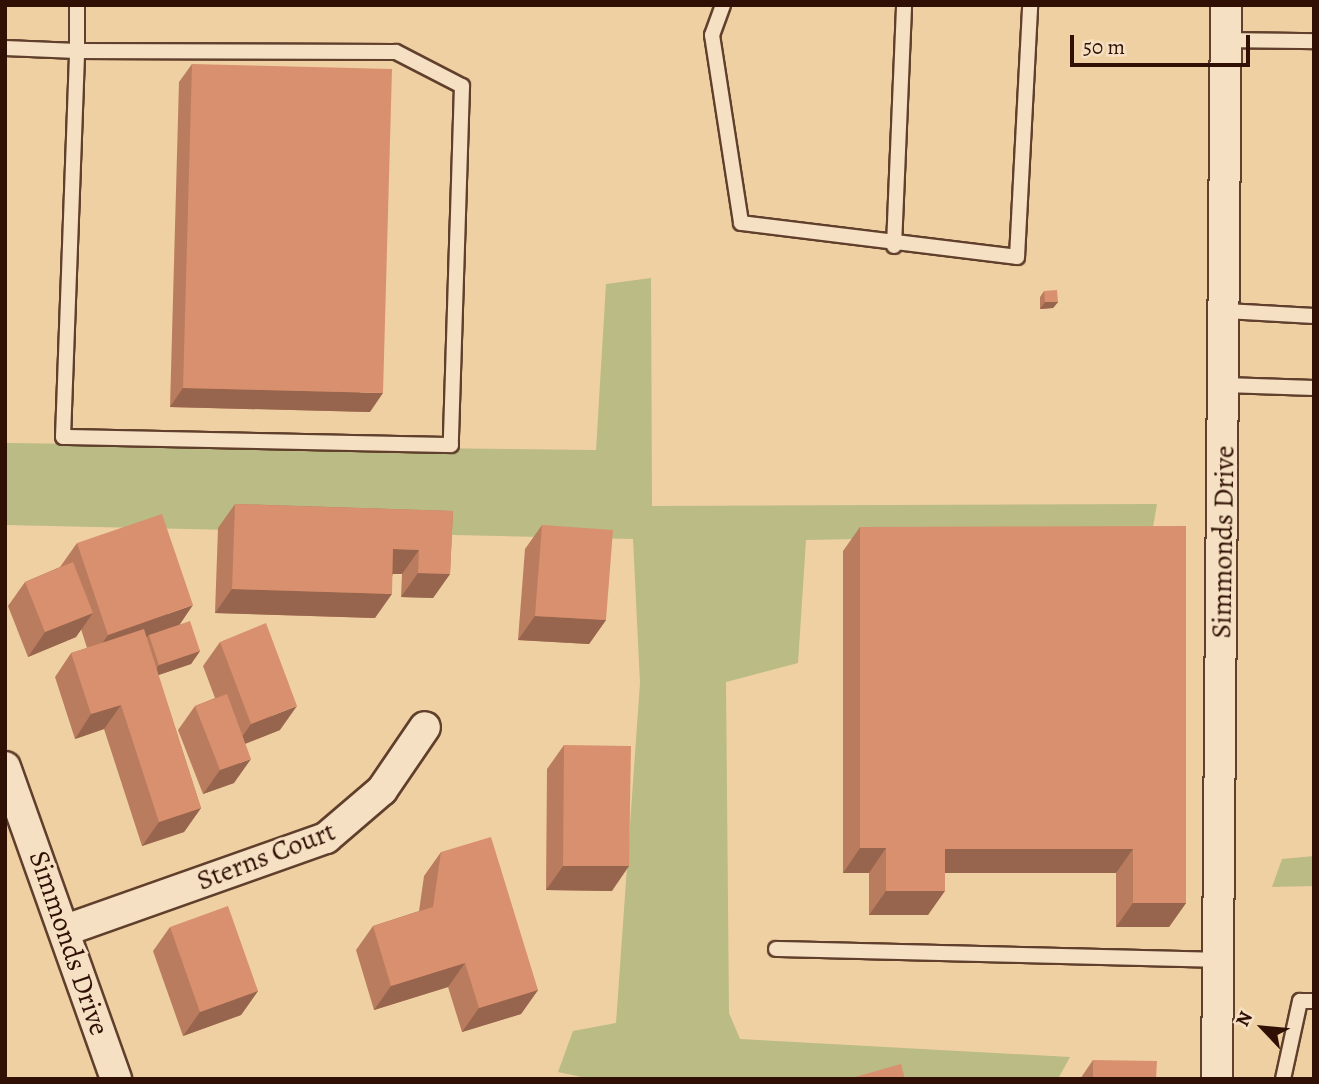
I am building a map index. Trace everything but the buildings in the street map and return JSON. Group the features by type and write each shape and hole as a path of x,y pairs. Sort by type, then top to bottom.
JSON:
{"street":[{"name":"Simmonds Drive","path":"1217,1079 1216,960 1226,311 1226,5"},
{"name":"Sterns Court","path":"66,930 326,838 382,790 425,727"},
{"name":"Simmonds Drive","path":"5,767 66,930 116,1079"}],"lane":[{"path":"5,48 77,51 396,52 462,86 451,445 63,437 77,51 77,5"},
{"path":"723,5 712,35 741,223 894,246 1017,257 1030,5"},
{"path":"894,246 904,5"},
{"path":"1228,40 1314,41"},
{"path":"1226,311 1314,316"},
{"path":"1225,386 1314,388"},
{"path":"776,949 1216,960"},
{"path":"1283,1079 1300,1001 1314,1001"}],"green space":[{"path":"651,278 652,506 1157,504 1152,533 806,540 798,663 726,682 729,1013 740,1039 1070,1057 1058,1079 591,1079 558,1072 573,1031 616,1023 640,683 633,539 5,525 5,443 596,450 606,284"},
{"path":"1314,856 1314,886 1272,887 1282,859"}]}
